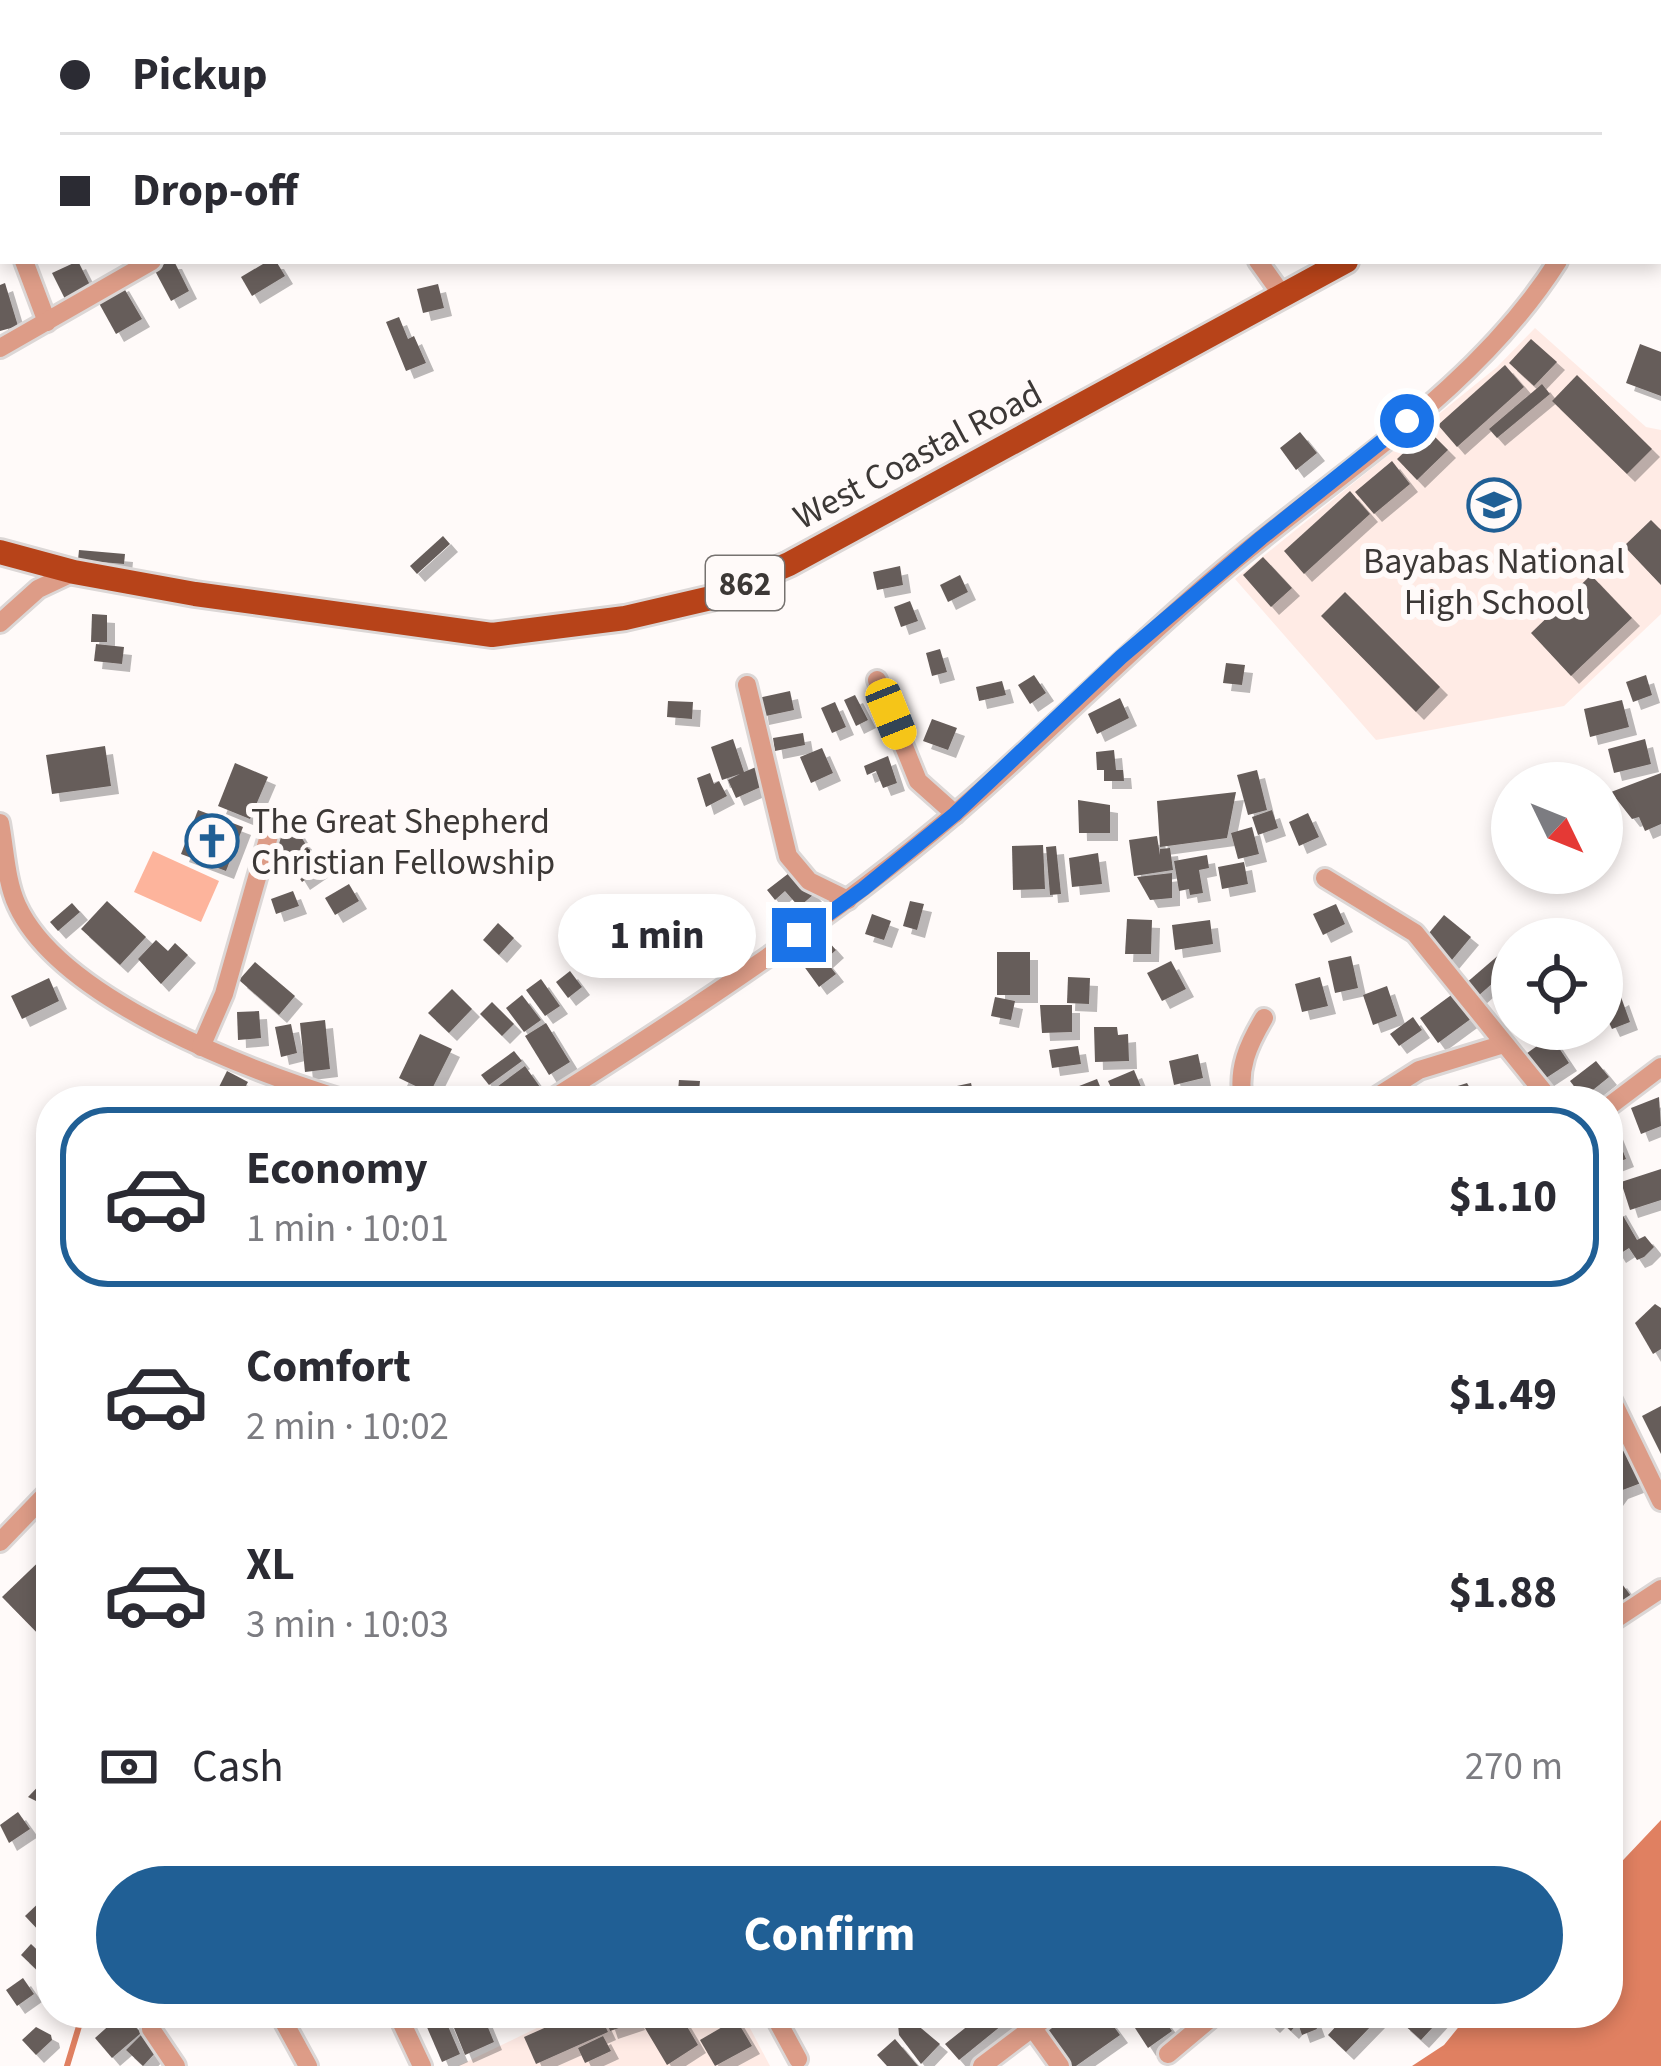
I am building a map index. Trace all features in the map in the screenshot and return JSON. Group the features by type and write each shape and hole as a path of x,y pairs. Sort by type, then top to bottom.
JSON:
{"main road":[{"name":"West Coastal Road","path":"0,552 74,572 195,594 492,635 625,618 711,598 789,564 1341,264"}],"street":[{"path":"25,264 47,322"},
{"path":"0,348 147,264"},
{"path":"1260,264 1283,296"},
{"path":"573,1086 674,1023 848,900 955,814 1121,657 1441,393 1499,338 1556,264"},
{"path":"0,623 38,589 74,572"},
{"path":"878,680 918,781 955,814"},
{"path":"747,685 788,856 809,881 848,900"},
{"path":"0,824 9,906 56,956 120,1004 201,1048 300,1086"},
{"path":"201,1048 224,994 270,832"},
{"path":"1324,878 1415,933 1491,1028"},
{"path":"1241,1086 1246,1052 1264,1018"},
{"path":"1394,1086 1419,1070 1491,1049"},
{"path":"1509,1050 1539,1086"},
{"path":"1623,1096 1661,1067"},
{"path":"1623,1423 1661,1501"},
{"path":"0,1542 36,1505"},
{"path":"1623,1614 1661,1589"},
{"path":"287,2028 308,2066"},
{"path":"404,2028 422,2066"},
{"path":"781,2028 798,2060"},
{"path":"982,2066 1019,2028"},
{"path":"1033,2028 1060,2066"},
{"path":"1168,2054 1199,2028"},
{"path":"151,2029 176,2066"}],"shaded area":[{"name":"Bayabas National High School","path":"1535,328 1646,427 1661,430 1661,614 1564,706 1376,740 1235,579 1497,367"},
{"path":"153,851 219,881 201,922 134,892"},
{"path":"1661,1820 1661,2066 1412,2066 1444,2045 1458,2028 1623,2028 1623,1860"},
{"path":"537,2028 750,2028 770,2066 458,2066"}],"building":[{"path":"80,264 91,287 65,299 52,273"},
{"path":"176,264 189,291 171,301 154,269"},
{"path":"263,264 278,264 285,276 252,296 241,277"},
{"path":"5,283 18,326 0,331 0,285"},
{"path":"121,283 142,319 116,334 95,296"},
{"path":"438,284 444,308 423,313 417,289"},
{"path":"399,317 426,363 406,371 386,322"},
{"path":"1531,339 1557,362 1534,386 1509,363"},
{"path":"1640,344 1661,352 1661,396 1626,383"},
{"path":"1505,365 1524,387 1457,447 1438,425"},
{"path":"1577,375 1652,449 1627,474 1552,401"},
{"path":"1542,384 1550,394 1497,438 1489,429"},
{"path":"1428,430 1448,450 1417,480 1397,459"},
{"path":"1300,432 1317,453 1296,470 1280,448"},
{"path":"1392,461 1410,484 1374,514 1355,492"},
{"path":"1350,491 1370,514 1304,574 1284,551"},
{"path":"1651,520 1661,530 1661,585 1624,546"},
{"path":"443,536 450,544 417,574 410,566"},
{"path":"79,550 125,554 124,564 78,560"},
{"path":"1263,557 1292,588 1271,607 1243,575"},
{"path":"900,566 903,585 877,590 873,572"},
{"path":"960,575 968,592 948,602 940,585"},
{"path":"1591,575 1632,618 1571,676 1531,633"},
{"path":"1345,592 1440,687 1416,712 1321,616"},
{"path":"910,601 918,621 901,627 894,607"},
{"path":"92,614 107,615 107,642 91,642"},
{"path":"96,644 124,647 122,664 94,661"},
{"path":"940,649 947,672 932,676 926,653"},
{"path":"1226,663 1245,665 1242,685 1223,683"},
{"path":"1034,675 1046,693 1030,704 1018,685"},
{"path":"1646,675 1652,695 1633,702 1626,682"},
{"path":"1002,681 1006,695 979,701 976,687"},
{"path":"790,691 794,710 761,717 758,698"},
{"path":"855,695 868,720 856,726 844,700"},
{"path":"1120,698 1129,718 1097,734 1088,714"},
{"path":"1622,700 1629,727 1590,737 1584,709"},
{"path":"668,701 693,702 692,719 667,717"},
{"path":"835,702 846,727 832,733 821,708"},
{"path":"932,719 957,728 948,750 923,741"},
{"path":"803,733 805,745 775,751 773,738"},
{"path":"733,739 744,772 756,767 765,785 736,798 728,780 740,774 722,780 711,747"},
{"path":"1645,739 1651,764 1623,771 1623,762 1611,762 1608,749"},
{"path":"105,746 111,786 52,794 46,755"},
{"path":"822,748 833,773 811,783 800,757"},
{"path":"1114,750 1116,770 1123,770 1124,781 1104,781 1104,770 1097,770 1096,752"},
{"path":"888,756 897,783 883,788 876,771 867,775 864,766"},
{"path":"235,763 268,777 250,819 218,806"},
{"path":"1257,770 1267,810 1248,815 1237,775"},
{"path":"710,773 727,796 706,807 697,778"},
{"path":"1661,773 1661,824 1645,831 1639,817 1632,819 1623,807 1623,787"},
{"path":"1236,792 1227,838 1160,847 1157,801"},
{"path":"1078,800 1110,805 1110,833 1079,833"},
{"name":"The Great Shepherd Christian Fellowship","path":"198,810 243,827 226,871 181,854"},
{"path":"1272,810 1278,828 1258,835 1252,817"},
{"path":"1308,813 1319,837 1299,846 1289,822"},
{"path":"295,827 321,869 302,882 276,840"},
{"path":"1252,827 1259,854 1238,859 1231,833"},
{"path":"1157,836 1160,855 1160,849 1170,848 1173,870 1134,876 1129,840"},
{"path":"1043,845 1045,889 1013,890 1012,846"},
{"path":"1056,846 1061,894 1050,895 1046,847"},
{"path":"1098,853 1102,884 1072,887 1069,858"},
{"path":"1207,855 1209,868 1199,870 1203,893 1179,891 1174,861"},
{"path":"1244,862 1248,884 1222,889 1218,867"},
{"path":"793,870 814,894 799,907 785,891 775,900 767,890"},
{"path":"1172,873 1172,898 1150,900 1137,877"},
{"path":"349,884 359,901 335,915 325,898"},
{"path":"293,891 299,906 276,914 271,899"},
{"path":"107,901 146,937 120,965 81,929"},
{"path":"910,901 924,904 917,930 903,926"},
{"path":"72,903 80,912 58,931 50,922"},
{"path":"1336,904 1345,924 1323,935 1313,914"},
{"path":"872,914 891,921 884,940 865,934"},
{"path":"1444,915 1471,937 1451,961 1424,939"},
{"path":"1127,919 1152,920 1151,954 1125,954"},
{"path":"1210,920 1213,944 1175,950 1172,925"},
{"path":"498,923 514,938 499,955 483,940"},
{"path":"156,940 168,951 175,943 188,955 161,984 138,959"},
{"path":"828,941 836,950 825,960 836,974 819,987 803,965"},
{"path":"997,952 1030,952 1030,995 997,995"},
{"path":"1351,956 1358,988 1335,993 1328,961"},
{"path":"1171,961 1186,989 1162,1001 1147,973"},
{"path":"255,962 295,996 279,1015 239,980"},
{"path":"1491,962 1491,985 1477,997 1465,984"},
{"path":"570,971 582,987 568,998 556,982"},
{"path":"1068,977 1090,978 1089,1004 1067,1003"},
{"path":"1320,977 1328,1006 1302,1012 1295,984"},
{"path":"49,978 59,1001 22,1019 11,996"},
{"path":"541,979 560,1006 545,1016 526,990"},
{"path":"1387,986 1397,1016 1373,1025 1363,995"},
{"path":"452,989 472,1009 449,1033 428,1013"},
{"path":"1454,993 1472,1018 1438,1043 1420,1018"},
{"path":"522,995 541,1020 524,1032 506,1008"},
{"path":"995,997 1015,1001 1011,1020 991,1016"},
{"path":"492,1002 514,1024 502,1036 480,1014"},
{"path":"1040,1005 1072,1005 1072,1032 1042,1033"},
{"path":"259,1011 261,1038 238,1040 237,1012"},
{"path":"1413,1017 1422,1030 1399,1046 1390,1034"},
{"path":"325,1020 330,1069 305,1072 300,1023"},
{"path":"546,1023 570,1062 549,1075 525,1036"},
{"path":"291,1024 297,1053 281,1057 275,1027"},
{"path":"1094,1027 1117,1027 1118,1035 1128,1034 1129,1061 1095,1062"},
{"path":"420,1034 452,1049 434,1086 416,1086 399,1078"},
{"path":"1078,1046 1081,1064 1052,1068 1049,1050"},
{"path":"1531,1050 1560,1050 1569,1063 1540,1082 1523,1056"},
{"path":"514,1051 522,1061 489,1085 481,1075"},
{"path":"1198,1054 1203,1078 1174,1085 1169,1061"},
{"path":"1596,1061 1609,1077 1598,1086 1574,1086 1570,1081"},
{"path":"525,1066 539,1086 498,1086"},
{"path":"1134,1070 1141,1086 1110,1086 1108,1081"},
{"path":"227,1071 248,1082 246,1086 220,1086"},
{"path":"679,1080 700,1081 700,1086 678,1086"},
{"path":"1659,1097 1661,1126 1641,1134 1631,1108"},
{"path":"1661,1169 1661,1200 1630,1210 1623,1181"},
{"path":"1623,1216 1637,1240 1645,1236 1654,1247 1637,1260 1629,1248 1623,1252"},
{"path":"1655,1304 1661,1308 1661,1349 1653,1354 1635,1323"},
{"path":"1661,1406 1661,1454 1642,1416"},
{"path":"1627,1442 1641,1483 1623,1490 1623,1443"},
{"path":"36,1564 36,1632 2,1597"},
{"path":"1623,1585 1634,1600 1623,1608"},
{"path":"18,1812 30,1829 9,1843 0,1825"},
{"path":"36,1906 36,1928 25,1916"},
{"path":"31,1944 36,1949 36,1969 21,1955"},
{"path":"23,1978 34,1994 17,2006 6,1990"},
{"path":"36,2027 52,2040 36,2055 22,2040"},
{"path":"106,2028 136,2028 141,2033 112,2058 95,2038"},
{"path":"427,2028 449,2028 460,2054 442,2062"},
{"path":"454,2028 488,2028 494,2042 465,2055"},
{"path":"544,2028 606,2028 608,2032 536,2064 524,2037"},
{"path":"645,2028 688,2028 698,2045 667,2065"},
{"path":"721,2028 741,2028 752,2046 715,2066 700,2040"},
{"path":"898,2028 921,2028 940,2044 921,2064"},
{"path":"965,2028 998,2028 959,2060 945,2044"},
{"path":"1115,2028 1120,2035 1076,2066 1068,2066 1042,2030"},
{"path":"1135,2028 1170,2028 1172,2031 1148,2048"},
{"path":"1334,2028 1369,2028 1346,2052 1328,2035"},
{"path":"1408,2028 1432,2028 1421,2040"},
{"path":"141,2035 156,2052 143,2066 126,2050"},
{"path":"603,2036 611,2051 585,2063 578,2048"},
{"path":"895,2039 918,2066 887,2066 877,2055"}],"waterway":[{"path":"67,2066 78,2028"}],"place":[{"name":"Bayabas National High School","path":"1494,505"},
{"name":"The Great Shepherd Christian Fellowship","path":"212,841"}],"route":[{"path":"799,935 955,814 1121,657 1407,421"}]}
